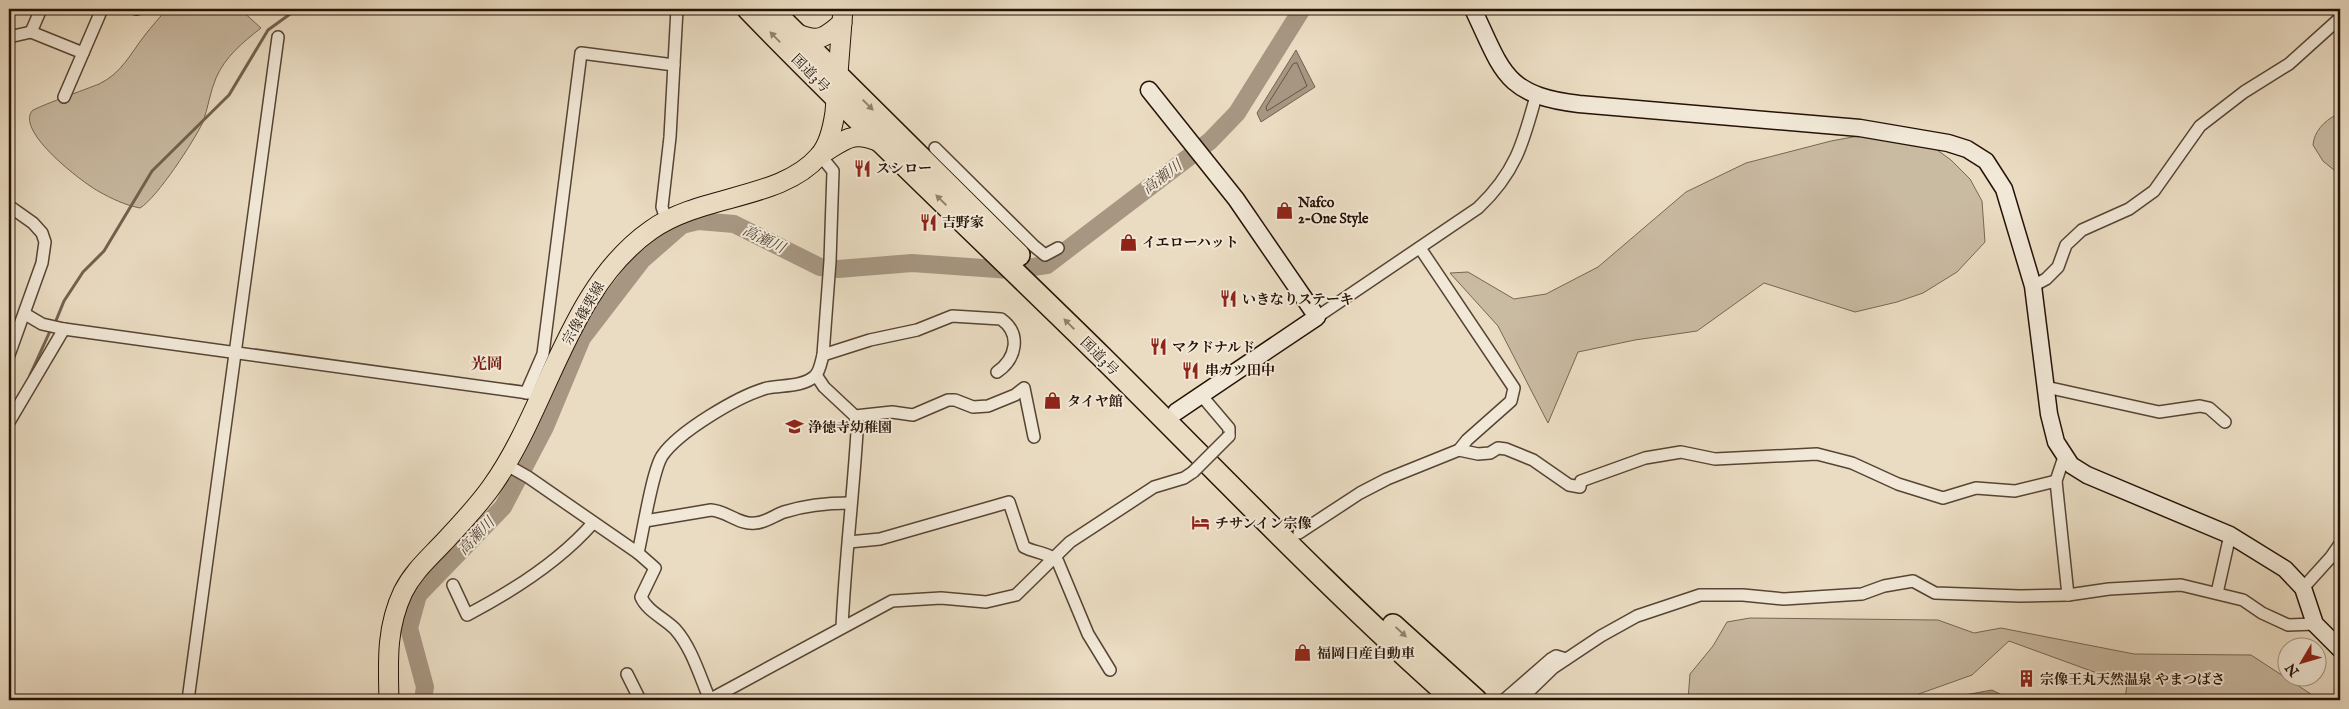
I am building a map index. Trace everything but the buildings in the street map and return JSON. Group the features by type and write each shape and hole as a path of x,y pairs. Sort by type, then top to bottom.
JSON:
{"highway":[{"name":"国道3号","path":"748,9 882,143 1010,257 1176,412 1375,608 1476,700"},
{"name":"国道3号","path":"772,9 837,74 1010,257"},
{"name":"国道3号","path":"1034,280 1367,619 1454,700"}],"main road":[{"name":"宗像篠栗線","path":"389,700 387,658 389,634 393,615 404,590 425,561 473,510 507,465 534,394 556,361 573,326 607,272 632,244 666,219 688,210 784,182 796,176 820,155 833,126 842,16"},
{"path":"798,34 810,39 825,37 842,16"},
{"path":"820,155 846,139 858,135 882,143"}],"street":[{"path":"31,32 41,9"},
{"path":"64,97 102,9"},
{"path":"666,219 662,207 670,137 677,9"},
{"path":"1474,9 1506,73 1523,90 1536,96 1580,104 1860,128 1948,143 1967,149 1986,162 2004,189 2033,286 2049,414 2056,442 2064,457 2071,465 2087,474 2230,535 2284,569 2302,588 2315,624 2340,649"},
{"path":"2033,286 2046,279 2058,267 2066,245 2082,230 2129,210 2154,191 2200,126 2244,92 2289,64 2340,18"},
{"path":"9,37 31,32 83,53"},
{"path":"188,700 278,37"},
{"path":"25,314 42,324 64,329 534,394 543,354 581,53 674,66"},
{"path":"1149,90 1236,199 1317,317"},
{"path":"1176,412 1478,208 1512,169 1523,141 1536,96"},
{"path":"935,148 1039,251 1045,255 1058,248"},
{"path":"638,553 661,458 673,444 718,411 742,399 766,389 807,381 816,375 823,355 830,261 833,171 820,155"},
{"path":"9,206 32,223 42,233 45,242 42,263 9,355"},
{"path":"1299,533 1387,479 1459,450 1467,440 1511,401 1514,388 1420,248"},
{"path":"823,355 870,340 917,330 952,316 1001,319 1012,331 1015,343 1007,365 997,372"},
{"path":"9,422 64,329"},
{"path":"816,375 824,387 854,416 857,432 850,503 849,542 844,572 842,627"},
{"path":"2046,387 2159,412 2200,406 2209,408 2225,422"},
{"path":"854,416 892,412 913,415 948,400 956,400 973,407 988,406 1015,395 1024,388 1034,437"},
{"path":"507,465 528,477 638,553 655,568 641,597 645,604 668,623 684,642 710,700 842,627 892,602 907,599 941,598 986,602 1006,599 1016,595 1070,542 1154,487 1184,478 1193,472 1228,436 1229,428 1201,395"},
{"path":"1459,450 1478,454 1490,452 1498,448 1506,449 1534,460 1568,485 1580,486 1581,481 1622,466 1662,454 1681,452 1715,459 1818,454 1852,463 1898,484 1942,498 1976,488 2015,491 2056,481"},
{"path":"2064,457 2056,481 2068,595"},
{"path":"849,542 880,539 1009,502 1024,547 1033,552 1053,557 1058,562 1088,634 1110,670"},
{"path":"646,522 711,510 722,510 740,520 758,523 784,512 824,503 850,503"},
{"path":"453,584 468,615 530,578 578,540 593,523"},
{"path":"2217,593 2230,535"},
{"path":"2302,588 2340,544"},
{"path":"1520,700 1553,668 1637,616 1700,595 1743,595 1784,599 1862,594 1884,586 1913,581 1935,593 2020,596 2068,595 2169,584 2243,600 2262,613 2288,626 2315,624"},
{"path":"1504,700 1551,659 1556,656 1566,660"},
{"path":"627,674 640,700"}],"shaded area":[{"path":"167,9 240,9 261,28 241,44 224,63 214,83 205,117 198,131 184,155 156,193 140,208 108,197 79,178 42,143 33,131 30,120 32,111 35,109 107,80 120,69"},
{"path":"2336,115 2340,115 2340,175 2323,161 2313,145 2320,127"},
{"path":"1885,131 1915,134 1951,160 1970,179 1982,201 1985,242 1957,272 1923,293 1897,302 1855,312 1764,283 1697,331 1635,340 1578,352 1548,423 1498,326 1450,273 1468,272 1514,299 1546,294 1598,267 1686,192 1746,163 1831,141"},
{"path":"1750,618 1938,620 1974,633 2001,628 2134,654 2251,655 2276,671 2276,686 2299,686 2320,700 2125,700 2127,684 2009,641 1972,675 1902,700 1688,700 1690,674 1713,646 1727,622"}],"water":[{"path":"1296,50 1315,87 1261,122 1257,113"},
{"path":"1992,690 2012,700 1937,700"}],"waterway":[{"path":"55,323 64,301 83,272 104,251 152,171 229,95 268,30 297,9"},
{"name":"高瀬川","path":"423,700 425,687 409,628 418,595 503,507 545,427 582,338 642,260 682,225 698,221 734,224 820,267 838,269 912,263 1011,270 1047,265 1210,141 1237,113 1302,9"},
{"path":"30,375 51,329"}],"place":[{"name":"スシロー","path":"862,168"},
{"name":"Nafco 2-One Style","path":"1284,210"},
{"name":"吉野家","path":"928,222"},
{"name":"イエローハット","path":"1128,242"},
{"name":"いきなりステーキ","path":"1228,299"},
{"name":"マクドナルド","path":"1158,347"},
{"name":"串カツ田中","path":"1191,370"},
{"name":"タイヤ館","path":"1053,401"},
{"name":"浄徳寺幼稚園","path":"794,427"},
{"name":"チサンイン宗像","path":"1201,523"},
{"name":"福岡日産自動車","path":"1303,653"},
{"name":"宗像王丸天然温泉 やまつばさ","path":"2026,679"}],"district":[{"name":"光岡","path":"487,363"}]}
